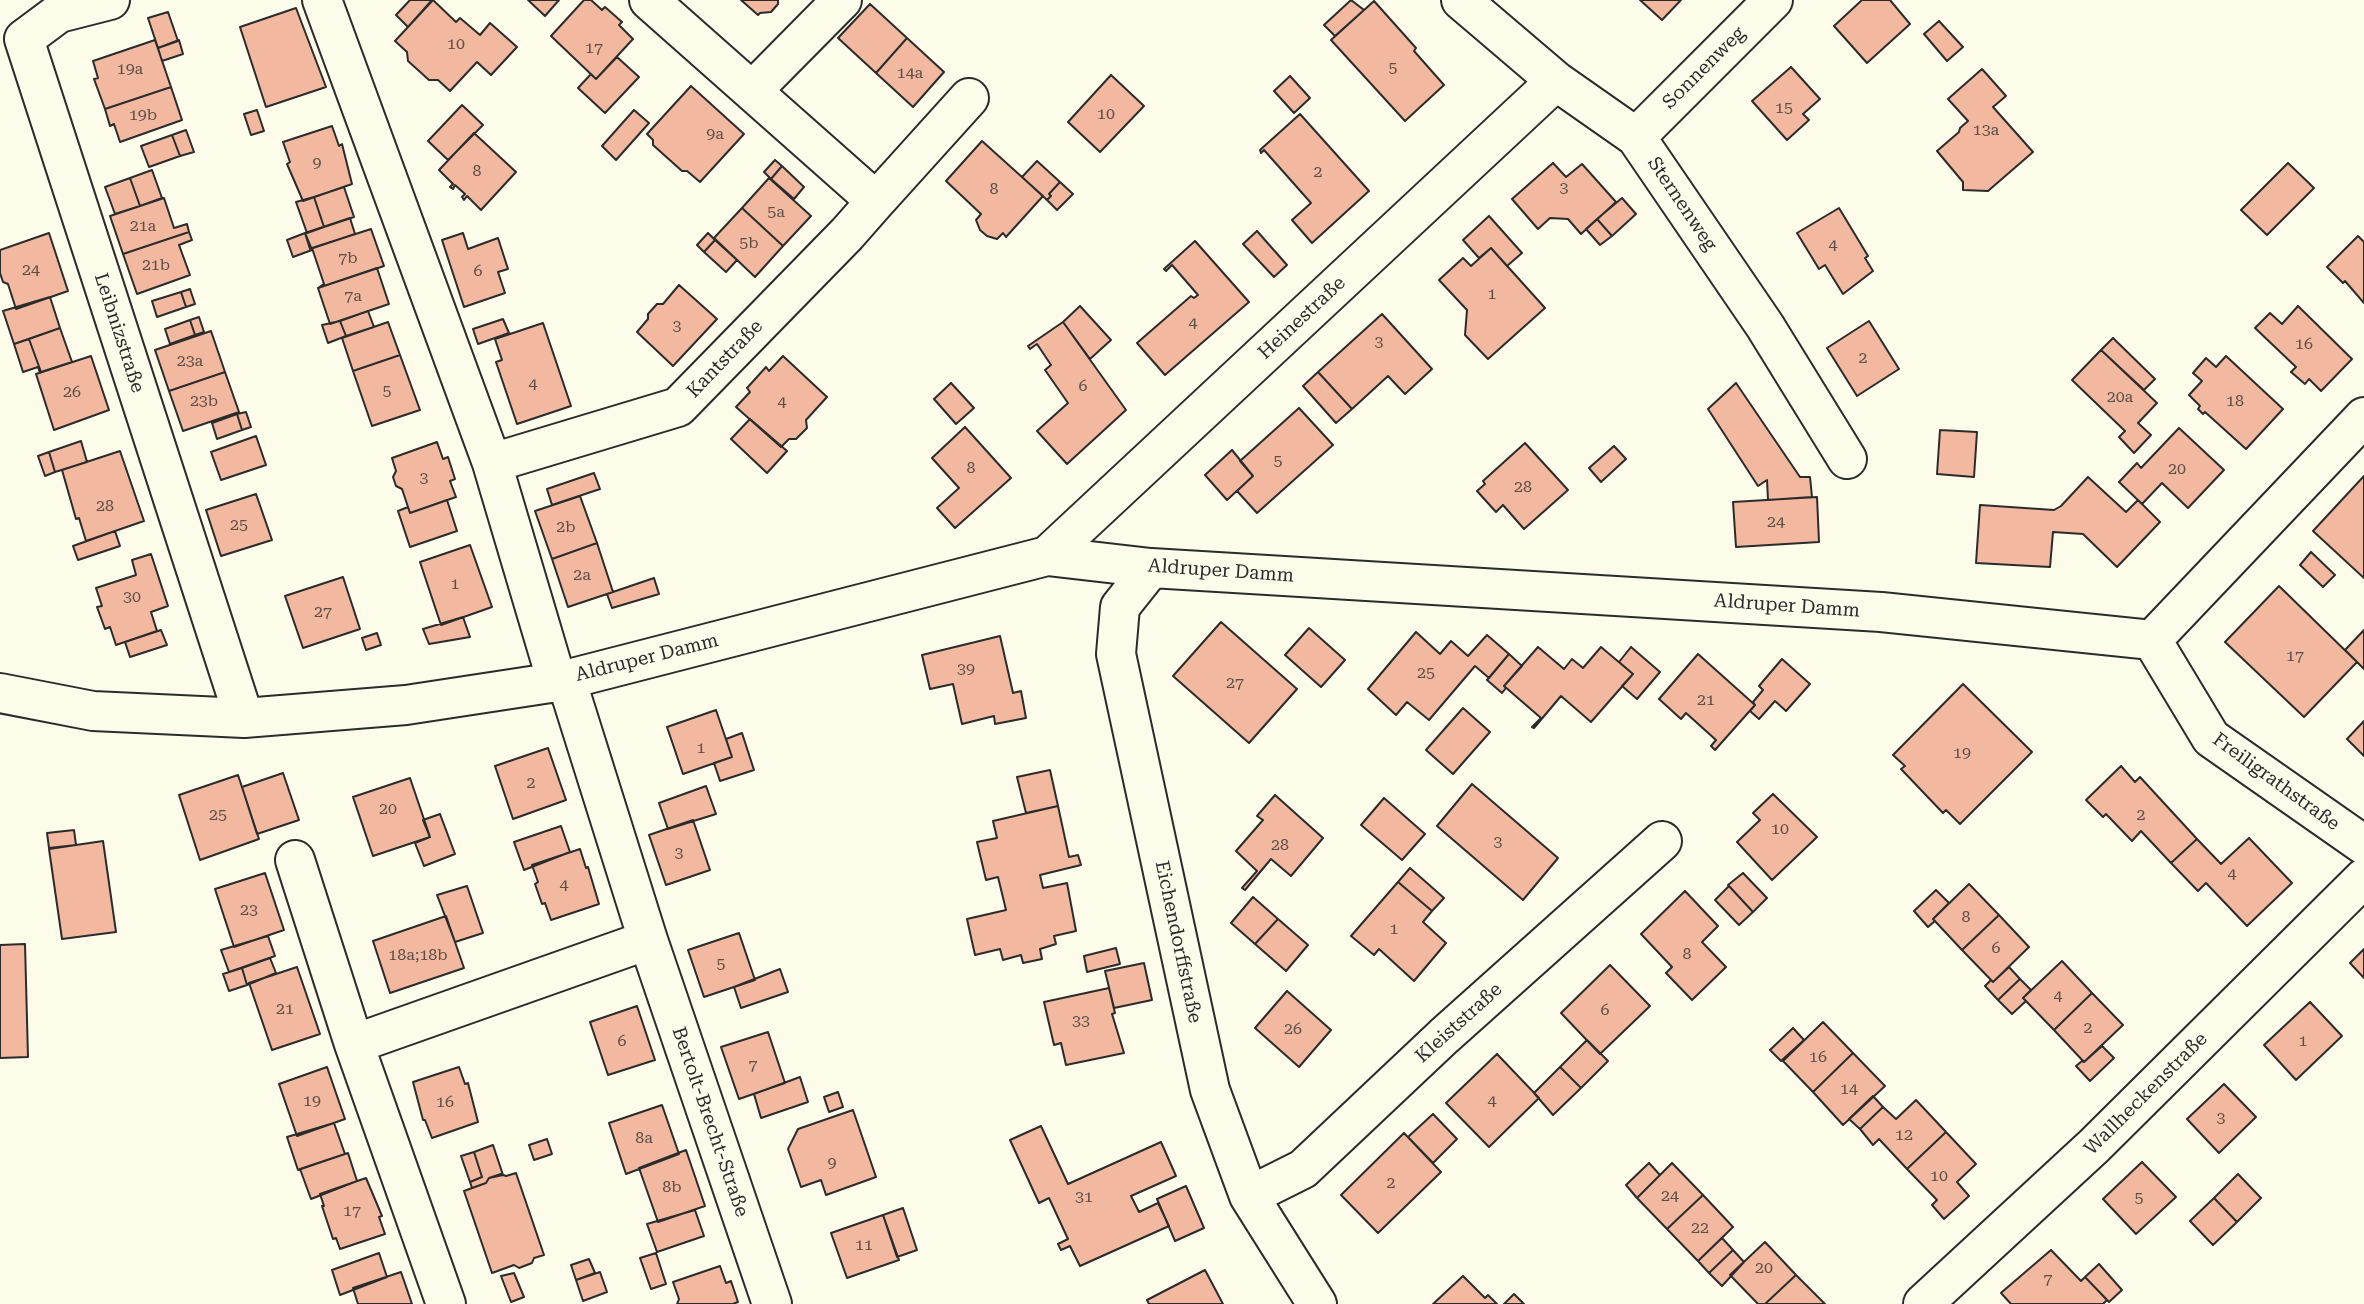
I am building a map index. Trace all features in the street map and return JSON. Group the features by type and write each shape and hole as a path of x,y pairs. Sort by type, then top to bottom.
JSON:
{"street":[{"name":"Leibnizstraße","path":"110,0 59,13 24,39 244,718"},
{"path":"322,0 492,463 561,680"},
{"path":"649,0 876,201"},
{"path":"753,90 842,0"},
{"name":"Sternenweg","path":"1461,0 1556,81 1636,136 1765,326 1847,459"},
{"name":"Sonnenweg","path":"1636,136 1773,0"},
{"name":"Heinestraße","path":"1047,556 1556,81"},
{"name":"Kantstraße","path":"492,463 678,407 847,234 969,98"},
{"path":"2152,640 2364,417"},
{"name":"Aldruper Damm","path":"0,693 93,711 244,718 406,705 561,680 1047,556 1151,568 1881,612 2152,640"},
{"name":"Eichendorffstraße","path":"1151,568 1120,607 1116,654 1210,1090 1249,1196 1317,1304"},
{"name":"Freiligrathstraße","path":"2152,640 2211,738 2364,845"},
{"name":"Bertolt-Brecht-Straße","path":"561,680 772,1304"},
{"name":"Kleiststraße","path":"1249,1196 1303,1169 1444,1035 1662,841"},
{"path":"295,860 354,1044 446,1304"},
{"name":"Wallheckenstraße","path":"1923,1304 2094,1146 2364,878"},
{"path":"354,1044 648,940"}],"building":[{"path":"410,0 432,0 408,27 396,15"},
{"path":"433,0 456,22 460,18 480,35 490,23 517,47 491,75 477,62 450,91 438,80 429,80 408,61 407,52 395,41"},
{"path":"528,0 559,0 545,16"},
{"path":"584,0 591,0 602,10 605,7 622,22 619,25 633,39 596,79 551,36"},
{"path":"741,0 778,0 778,4 771,12 758,15"},
{"path":"1351,0 1364,10 1335,36 1324,25"},
{"path":"1640,0 1681,0 1662,20"},
{"path":"1862,0 1890,0 1910,24 1867,63 1834,26"},
{"path":"1374,1 1416,48 1414,51 1444,85 1405,121 1331,40"},
{"path":"870,4 907,38 876,73 838,38"},
{"path":"296,8 326,87 266,107 240,27"},
{"path":"168,12 178,41 158,48 148,18"},
{"path":"1939,21 1963,47 1947,61 1924,34"},
{"path":"907,38 944,72 913,107 876,73"},
{"path":"155,40 171,87 105,109 94,79 98,78 93,61"},
{"path":"179,40 183,54 162,61 158,48"},
{"path":"617,57 639,77 605,113 578,88 591,74 596,79"},
{"path":"1791,67 1820,99 1803,114 1809,120 1787,140 1752,101"},
{"path":"1982,69 2006,96 1993,107 2033,152 1988,191 1963,190 1963,182 1937,151 1968,121 1948,99"},
{"path":"1111,75 1144,106 1100,152 1068,122"},
{"path":"1290,76 1310,98 1294,113 1274,91"},
{"path":"691,86 744,134 700,182 687,171 682,171 653,145 653,140 647,134"},
{"path":"171,87 182,120 120,142 114,124 110,126 105,109"},
{"path":"462,105 483,125 448,160 428,141"},
{"path":"257,110 264,131 251,135 244,114"},
{"path":"634,110 649,123 616,160 602,146"},
{"path":"1300,114 1369,191 1312,243 1292,220 1311,203 1264,150 1261,153 1260,150"},
{"path":"332,126 339,146 342,144 352,184 303,201 287,164 290,162 283,142"},
{"path":"186,130 194,152 180,156 172,135"},
{"path":"474,133 516,172 481,210 467,196 464,200 462,197 465,194 455,185 453,189 450,187 453,184 439,170"},
{"path":"172,135 180,156 149,167 141,146"},
{"path":"982,141 1043,196 1006,237 1003,233 997,239 980,230 976,220 981,214 946,181"},
{"path":"775,160 782,166 771,179 764,172"},
{"path":"1037,161 1060,182 1047,200 1022,177"},
{"path":"1553,163 1566,177 1582,164 1616,202 1581,234 1568,219 1550,218 1538,229 1512,199"},
{"path":"2288,163 2314,188 2267,235 2241,210"},
{"path":"782,166 804,187 794,199 771,179"},
{"path":"152,170 162,198 140,206 130,178"},
{"path":"130,178 140,206 115,214 105,187"},
{"path":"769,178 811,216 783,246 742,208"},
{"path":"1060,182 1073,194 1057,210 1047,200"},
{"path":"344,187 354,217 324,227 314,197"},
{"path":"314,197 324,227 307,233 296,202"},
{"path":"164,198 174,228 187,224 189,232 123,254 110,216"},
{"path":"1622,198 1636,214 1612,236 1597,219"},
{"path":"742,208 783,246 755,277 714,238"},
{"path":"1839,208 1868,256 1865,258 1873,271 1843,294 1825,265 1819,269 1797,233"},
{"path":"1489,216 1522,253 1507,266 1491,248 1479,258 1463,240"},
{"path":"350,218 355,234 310,249 305,233"},
{"path":"1597,219 1612,236 1600,245 1586,229"},
{"path":"371,229 384,266 318,288 324,284 312,248"},
{"path":"1257,231 1287,265 1274,277 1243,244"},
{"path":"189,232 192,240 179,245 190,275 137,294 123,254"},
{"path":"49,233 68,291 16,309 8,284 3,282 0,273 0,250"},
{"path":"305,233 312,250 293,257 287,240"},
{"path":"463,233 468,249 498,238 508,269 498,272 505,293 464,307 442,240"},
{"path":"708,233 715,240 704,252 697,245"},
{"path":"2358,236 2364,242 2364,303 2345,281 2343,283 2327,267"},
{"path":"715,240 737,260 726,272 704,252"},
{"path":"1195,241 1249,302 1165,375 1137,343 1191,296 1194,298 1198,295 1172,265 1166,271 1164,269"},
{"path":"1491,248 1545,308 1488,359 1465,335 1467,310 1439,280 1463,258 1471,266"},
{"path":"377,268 389,304 330,324 318,288"},
{"path":"679,285 717,319 673,366 637,332 648,319 648,314 657,304 663,304"},
{"path":"190,289 195,304 186,307 181,292"},
{"path":"181,292 186,307 157,317 152,301"},
{"path":"50,297 60,328 14,344 3,311"},
{"path":"1080,306 1111,340 1090,359 1063,322"},
{"path":"2298,306 2352,359 2321,391 2309,379 2305,384 2291,372 2296,367 2255,328 2270,313 2282,324"},
{"path":"368,311 374,327 346,336 340,321"},
{"path":"1382,314 1432,369 1405,394 1388,376 1352,409 1318,372"},
{"path":"199,317 204,332 195,335 190,320"},
{"path":"503,319 509,333 478,344 473,329"},
{"path":"190,320 195,335 170,344 165,329"},
{"path":"340,321 346,336 328,343 322,325"},
{"path":"1869,321 1899,369 1857,396 1827,348"},
{"path":"388,322 400,355 353,371 342,338"},
{"path":"1063,322 1126,410 1067,464 1037,431 1068,403 1045,370 1051,365 1037,344 1030,349 1028,346"},
{"path":"543,323 571,406 517,424 496,362 502,360 495,339"},
{"path":"60,328 72,362 41,372 29,339"},
{"path":"211,331 225,372 169,391 155,350"},
{"path":"2113,338 2155,379 2144,390 2101,350"},
{"path":"29,339 40,373 38,367 23,372 14,344"},
{"path":"2101,350 2157,403 2138,423 2151,435 2134,453 2119,437 2125,431 2072,380"},
{"path":"400,355 420,410 372,426 353,371"},
{"path":"91,356 109,410 54,430 36,374"},
{"path":"783,356 827,397 806,420 807,428 796,439 789,439 781,447 736,407 750,392 747,388 766,367 769,371"},
{"path":"2226,356 2283,409 2246,449 2205,412 2203,414 2198,409 2200,406 2189,395 2202,381 2193,373 2206,358 2216,367"},
{"path":"225,372 239,412 183,431 169,391"},
{"path":"1318,372 1352,409 1336,423 1303,386"},
{"path":"951,383 974,408 956,424 934,399"},
{"path":"1736,383 1800,477 1810,477 1812,497 1768,500 1767,480 1758,486 1708,409"},
{"path":"1299,408 1333,445 1257,513 1237,491 1253,476 1240,461"},
{"path":"246,412 251,427 242,430 237,414"},
{"path":"237,414 242,430 217,439 212,423"},
{"path":"750,419 787,451 767,473 731,439"},
{"path":"965,427 1011,478 955,528 937,508 959,488 932,458"},
{"path":"2179,428 2224,470 2188,508 2162,483 2142,504 2119,482 2137,463 2141,468"},
{"path":"1940,430 1977,432 1974,477 1937,474"},
{"path":"256,436 266,465 221,480 211,452"},
{"path":"81,441 87,462 55,472 49,452"},
{"path":"437,442 443,459 448,457 455,479 450,481 456,497 410,513 402,489 396,486 393,477 396,471 392,458"},
{"path":"1525,443 1568,490 1524,529 1503,505 1496,512 1477,491 1485,484 1483,481"},
{"path":"1614,446 1626,459 1601,482 1589,468"},
{"path":"1232,450 1253,476 1227,500 1205,475"},
{"path":"120,451 144,521 86,541 79,518 76,519 62,470"},
{"path":"49,452 55,472 45,476 38,456"},
{"path":"594,473 600,489 552,505 547,489"},
{"path":"2364,476 2364,578 2313,531"},
{"path":"2088,477 2126,512 2138,500 2160,522 2117,567 2083,534 2053,532 2050,567 1976,563 1980,505 2054,510"},
{"path":"256,494 272,540 221,556 206,510"},
{"path":"580,496 597,543 552,559 535,511"},
{"path":"1817,497 1819,542 1736,547 1733,502"},
{"path":"447,500 457,531 410,547 398,511 408,507 410,513"},
{"path":"115,531 120,546 78,560 73,546"},
{"path":"597,543 613,592 568,607 552,559"},
{"path":"470,545 492,607 441,625 420,562"},
{"path":"2311,552 2335,575 2323,587 2300,565"},
{"path":"151,554 168,606 151,612 157,631 116,645 110,627 105,629 97,607 102,606 96,588 136,575 132,560"},
{"path":"343,577 360,629 303,648 285,596"},
{"path":"654,578 659,594 612,608 607,594"},
{"path":"2279,586 2357,662 2304,717 2225,642"},
{"path":"463,617 470,637 429,644 423,629"},
{"path":"1221,622 1297,689 1249,743 1173,676"},
{"path":"1309,628 1345,660 1321,687 1285,655"},
{"path":"161,630 167,645 130,657 125,642"},
{"path":"2364,630 2364,669 2345,650"},
{"path":"1416,632 1440,654 1451,641 1468,656 1487,635 1509,654 1489,678 1475,666 1429,720 1407,702 1396,715 1368,689"},
{"path":"377,633 381,645 366,650 362,638"},
{"path":"1000,636 1013,693 1021,691 1026,718 995,724 994,716 962,724 953,684 930,689 922,655"},
{"path":"1538,647 1564,669 1572,659 1583,668 1601,647 1633,674 1591,722 1561,696 1534,728 1532,727 1541,718 1504,686"},
{"path":"1631,647 1660,672 1637,699 1622,686 1633,674 1619,662"},
{"path":"1509,654 1522,666 1504,686 1506,688 1502,693 1487,680"},
{"path":"1698,654 1755,705 1715,750 1711,746 1716,740 1686,713 1681,719 1659,699"},
{"path":"1782,659 1810,684 1786,711 1775,701 1759,719 1750,711 1755,705 1753,702 1763,690 1759,686"},
{"path":"1963,684 2032,752 1960,824 1946,810 1943,813 1901,769 1905,766 1893,755"},
{"path":"1463,708 1490,732 1453,774 1426,750"},
{"path":"716,710 732,757 683,774 667,727"},
{"path":"2364,721 2364,756 2347,739"},
{"path":"742,733 754,770 720,781 714,763 732,757 726,739"},
{"path":"548,748 566,800 513,819 495,766"},
{"path":"2121,766 2135,782 2140,777 2197,839 2171,863 2141,831 2132,841 2106,814 2103,817 2086,800"},
{"path":"1050,770 1058,806 1026,813 1017,777"},
{"path":"283,773 299,820 257,834 242,787"},
{"path":"238,775 259,839 200,860 179,795"},
{"path":"410,778 430,837 373,856 353,797"},
{"path":"1472,784 1558,858 1523,900 1437,826"},
{"path":"706,786 716,814 668,829 659,803"},
{"path":"1773,794 1817,837 1772,880 1737,842 1760,820 1753,813"},
{"path":"1275,795 1323,838 1291,876 1271,859 1245,890 1242,888 1257,871 1236,851 1263,820 1257,816"},
{"path":"1384,798 1425,834 1402,860 1361,825"},
{"path":"1058,806 1069,857 1078,855 1081,865 1040,875 1043,888 1067,883 1076,931 1054,936 1056,944 1040,949 1042,959 1023,963 1021,955 1003,960 1000,949 975,955 967,919 1006,910 998,877 986,880 977,842 997,838 993,821"},
{"path":"440,814 455,854 424,866 415,843 430,837 423,820"},
{"path":"693,820 710,870 666,885 649,835"},
{"path":"561,826 570,852 524,870 514,842"},
{"path":"74,830 76,845 49,848 47,833"},
{"path":"2249,838 2292,883 2247,926 2206,883 2198,891 2171,863 2197,839 2221,864"},
{"path":"103,841 116,932 62,939 49,849"},
{"path":"580,849 599,904 551,920 535,884 538,882 532,865"},
{"path":"1410,868 1444,898 1432,911 1398,882"},
{"path":"265,873 284,930 234,947 215,889"},
{"path":"1743,873 1767,898 1753,912 1728,885"},
{"path":"1398,882 1432,911 1423,922 1446,943 1414,981 1379,949 1374,955 1351,936"},
{"path":"1969,884 1999,915 1962,950 1933,919"},
{"path":"467,886 483,933 455,942 437,895"},
{"path":"1729,886 1753,912 1739,925 1715,900"},
{"path":"1936,890 1949,903 1928,927 1914,911"},
{"path":"1685,891 1718,926 1702,942 1726,967 1692,1000 1666,973 1672,967 1641,934"},
{"path":"1253,897 1278,919 1255,944 1231,923"},
{"path":"1999,915 2029,947 1993,982 1962,950"},
{"path":"446,916 464,968 390,993 373,941"},
{"path":"1278,919 1308,945 1286,971 1255,944"},
{"path":"739,933 755,980 704,997 688,950"},
{"path":"268,936 275,956 229,972 221,950"},
{"path":"25,944 28,1057 0,1058 0,945"},
{"path":"1116,948 1120,964 1087,972 1084,956"},
{"path":"2364,949 2364,978 2350,963"},
{"path":"270,958 276,973 247,985 242,968"},
{"path":"2062,961 2092,993 2054,1030 2023,998"},
{"path":"1144,963 1152,1000 1114,1008 1105,971"},
{"path":"1610,965 1650,1006 1600,1054 1561,1013"},
{"path":"297,967 320,1034 272,1050 249,983"},
{"path":"2009,967 2020,979 1998,1000 1985,986"},
{"path":"242,968 247,985 229,991 223,974"},
{"path":"780,969 788,992 741,1008 734,987"},
{"path":"2020,979 2031,990 2023,998 2026,1001 2012,1014 1998,1000"},
{"path":"1109,988 1115,1013 1112,1014 1124,1053 1066,1065 1061,1043 1054,1045 1044,1002"},
{"path":"1287,991 1331,1030 1299,1067 1255,1028"},
{"path":"2092,993 2123,1025 2084,1062 2054,1030"},
{"path":"2310,1002 2342,1036 2296,1080 2264,1045"},
{"path":"637,1006 655,1060 608,1075 590,1022"},
{"path":"1823,1022 1853,1053 1813,1092 1783,1061"},
{"path":"1793,1028 1804,1040 1781,1061 1770,1050"},
{"path":"768,1032 785,1083 739,1099 721,1047"},
{"path":"1587,1040 1608,1061 1581,1088 1560,1067"},
{"path":"2102,1046 2114,1058 2090,1081 2076,1066"},
{"path":"1853,1053 1885,1086 1843,1125 1813,1092"},
{"path":"1497,1054 1539,1098 1489,1147 1446,1103"},
{"path":"327,1067 345,1119 297,1136 279,1084"},
{"path":"459,1067 465,1084 468,1083 478,1122 432,1138 423,1120 413,1082"},
{"path":"1560,1067 1581,1088 1553,1115 1534,1093"},
{"path":"800,1077 808,1102 761,1118 754,1094"},
{"path":"2224,1084 2256,1117 2219,1153 2187,1119"},
{"path":"838,1092 843,1107 829,1112 824,1097"},
{"path":"1873,1096 1883,1107 1860,1129 1849,1119"},
{"path":"1916,1100 1946,1132 1907,1169 1879,1139 1873,1145 1860,1129 1883,1107 1896,1119"},
{"path":"662,1105 679,1154 626,1174 609,1123"},
{"path":"853,1110 876,1177 826,1195 821,1180 801,1187 788,1149 798,1129"},
{"path":"1433,1114 1457,1139 1433,1163 1408,1137"},
{"path":"334,1123 345,1154 298,1170 287,1137"},
{"path":"1041,1126 1068,1184 1161,1142 1176,1176 1131,1196 1139,1212 1158,1203 1169,1226 1080,1266 1070,1246 1061,1250 1058,1244 1068,1239 1049,1198 1039,1203 1010,1140"},
{"path":"1946,1132 1976,1164 1957,1182 1969,1196 1944,1219 1932,1205 1937,1200 1907,1169"},
{"path":"1404,1133 1441,1172 1378,1233 1341,1195"},
{"path":"547,1139 552,1154 534,1160 529,1145"},
{"path":"493,1145 503,1175 489,1178 486,1183 472,1188 470,1182 482,1177 474,1152"},
{"path":"686,1150 705,1206 658,1222 639,1168"},
{"path":"474,1152 482,1177 470,1182 461,1156"},
{"path":"348,1153 357,1181 311,1199 300,1169"},
{"path":"2142,1162 2176,1197 2136,1234 2103,1199"},
{"path":"1649,1163 1660,1175 1637,1198 1626,1185"},
{"path":"1672,1163 1703,1195 1667,1229 1637,1198"},
{"path":"516,1173 544,1255 519,1268 514,1265 492,1273 464,1191 486,1183 489,1178"},
{"path":"2238,1174 2261,1198 2237,1222 2214,1198"},
{"path":"366,1178 382,1216 379,1217 385,1234 340,1249 336,1238 333,1239 320,1194"},
{"path":"1186,1186 1204,1228 1175,1241 1157,1199"},
{"path":"1703,1195 1733,1227 1698,1261 1667,1229"},
{"path":"2214,1198 2237,1222 2213,1245 2190,1221"},
{"path":"903,1208 917,1250 897,1257 883,1215"},
{"path":"695,1210 704,1236 657,1252 647,1224"},
{"path":"883,1215 899,1260 847,1278 831,1233"},
{"path":"1722,1238 1733,1250 1709,1273 1698,1261"},
{"path":"1765,1242 1796,1275 1765,1304 1758,1304 1730,1275"},
{"path":"1733,1250 1744,1262 1722,1286 1709,1273"},
{"path":"2051,1250 2081,1281 2085,1277 2107,1300 2103,1304 2011,1304 2001,1293"},
{"path":"379,1253 387,1277 340,1295 332,1270"},
{"path":"656,1253 666,1284 651,1289 640,1258"},
{"path":"589,1259 595,1273 576,1280 571,1265"},
{"path":"2099,1264 2122,1290 2109,1302 2085,1277"},
{"path":"720,1266 726,1283 731,1281 738,1302 677,1304 679,1299 673,1282"},
{"path":"1205,1270 1223,1304 1149,1304 1147,1300"},
{"path":"401,1272 412,1304 358,1304 353,1288"},
{"path":"600,1272 607,1292 583,1301 576,1280"},
{"path":"514,1273 524,1297 511,1302 501,1276"},
{"path":"1796,1275 1825,1304 1765,1304"},
{"path":"1463,1276 1485,1298 1488,1295 1497,1304 1433,1304"},
{"path":"1514,1294 1524,1304 1504,1304"}]}
